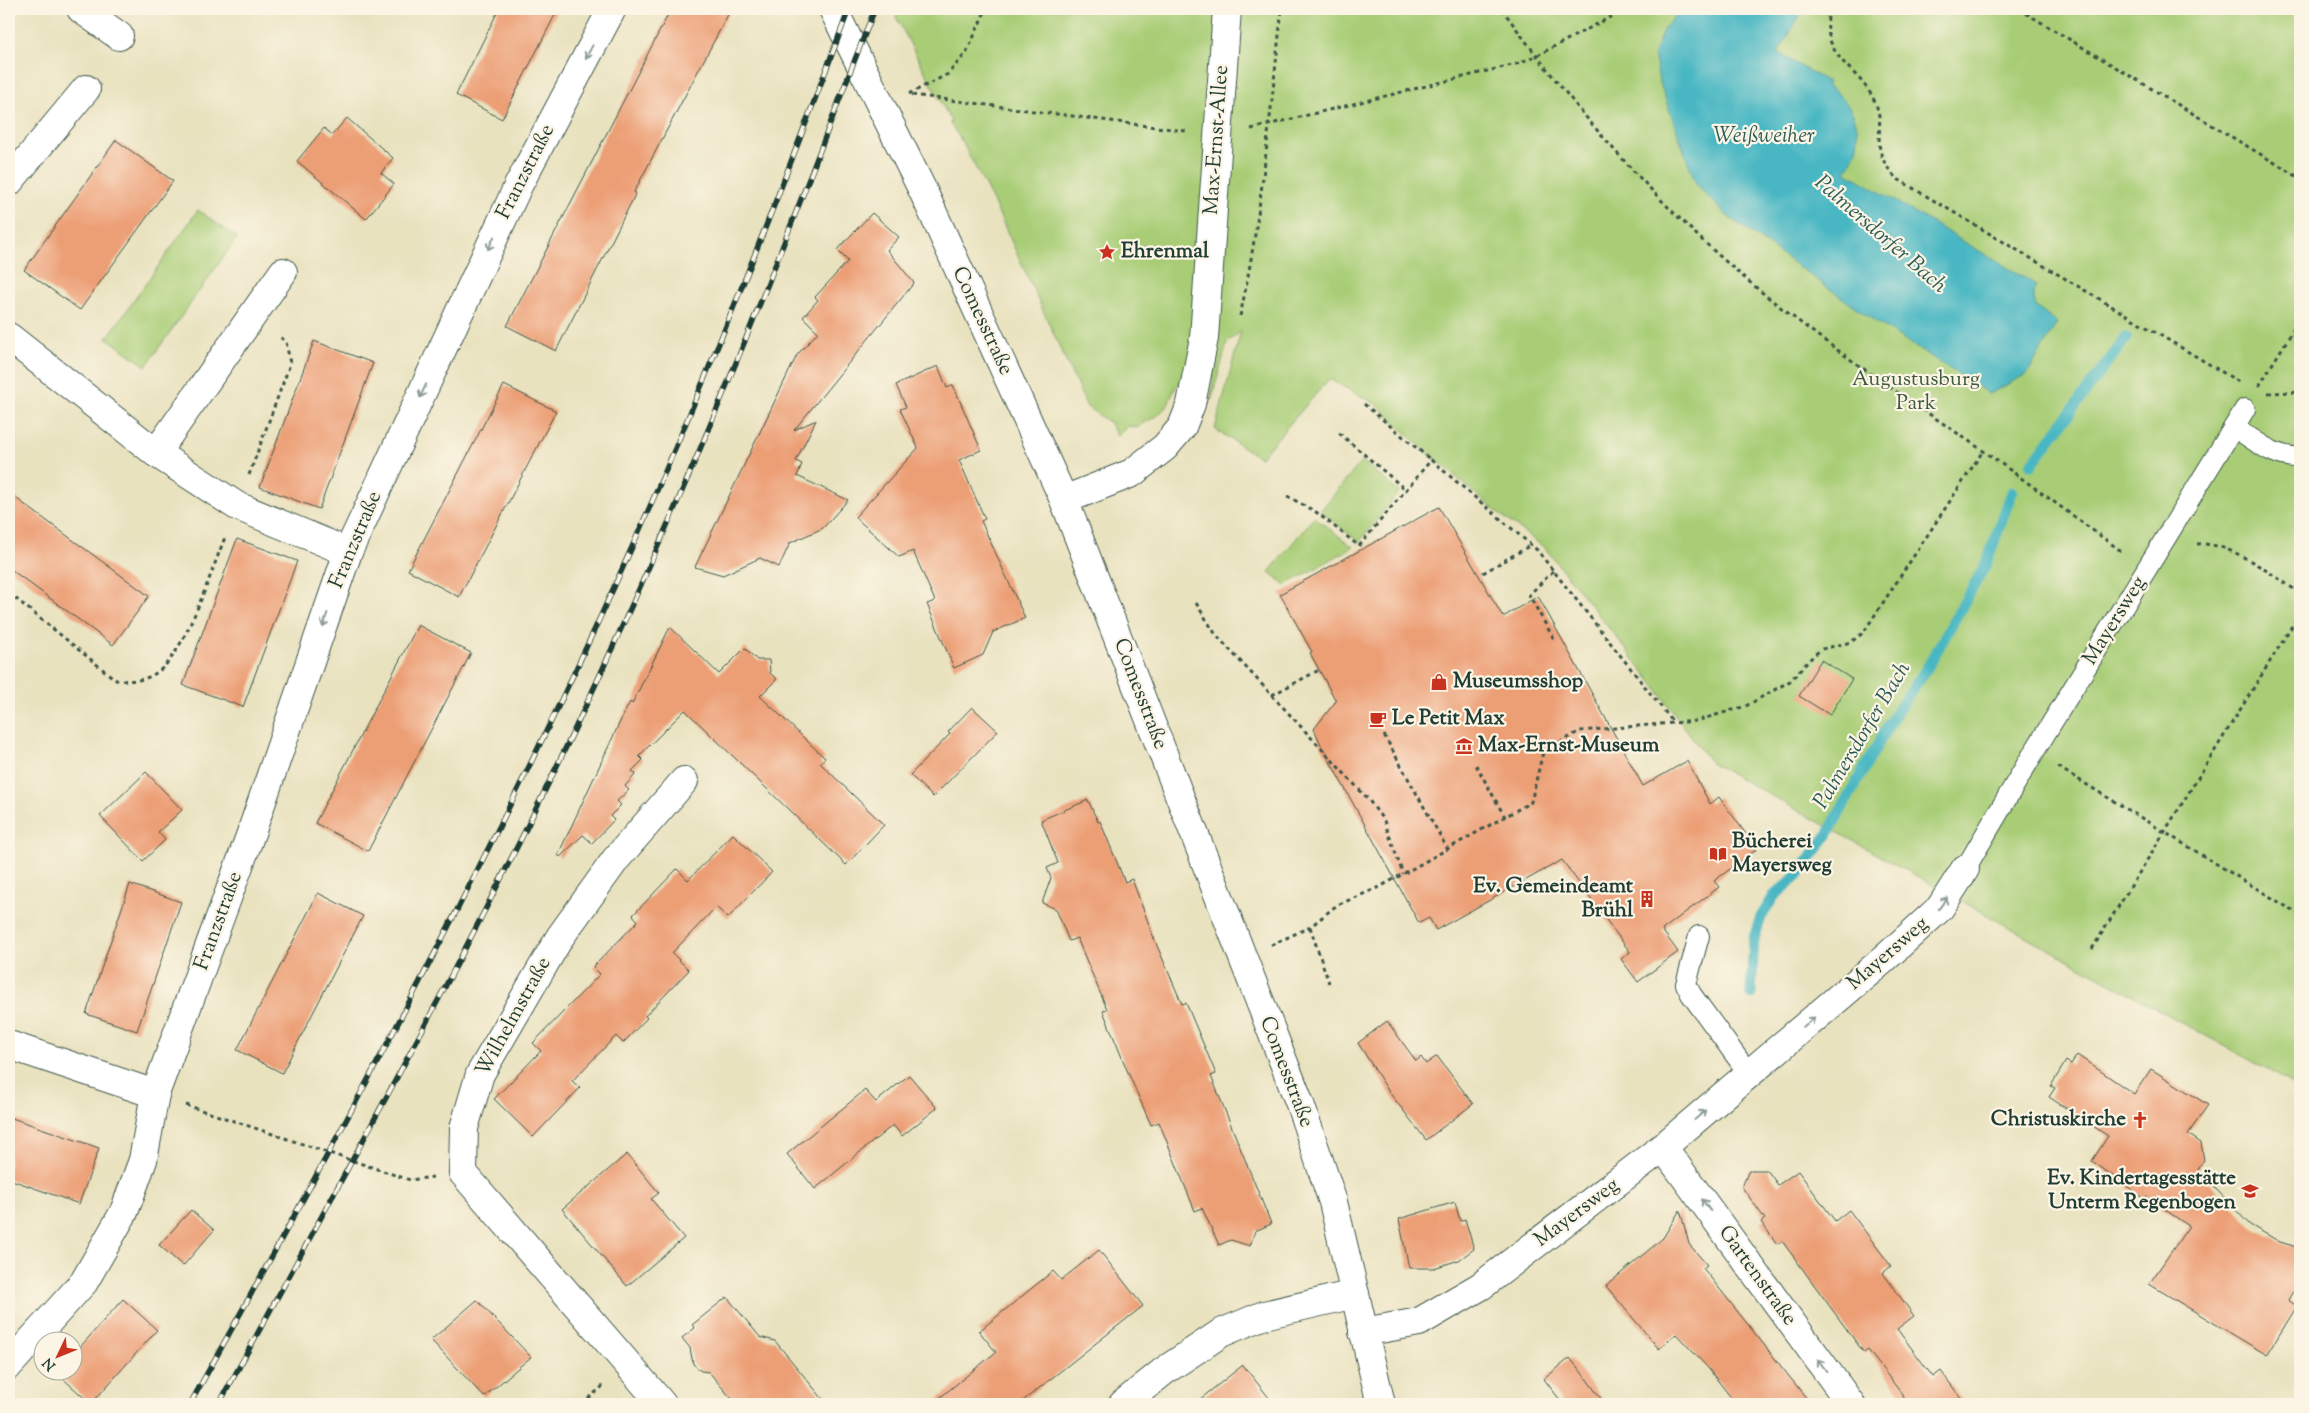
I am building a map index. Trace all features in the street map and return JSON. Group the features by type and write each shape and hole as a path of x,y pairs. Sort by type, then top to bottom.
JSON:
{"street":[{"path":"81,9 119,36"},
{"name":"Franzstraße","path":"9,1365 84,1282 124,1212 142,1160 155,1094 250,836 348,552 518,184 612,9"},
{"name":"Comesstraße","path":"833,9 923,191 1064,500 1300,1104 1333,1202 1381,1404"},
{"name":"Max-Ernst-Allee","path":"1064,500 1132,473 1165,447 1182,427 1192,404 1204,338 1227,9"},
{"path":"9,182 86,89"},
{"path":"156,453 283,272"},
{"path":"9,337 156,453 237,506 348,552"},
{"name":"Wilhelmstraße","path":"463,1173 464,1128 480,1074 560,938 616,859 684,781"},
{"name":"Mayersweg","path":"1363,1332 1419,1322 1482,1286 1663,1147 1883,960 1940,908 1965,869"},
{"path":"9,1045 155,1094"},
{"name":"Gartenstraße","path":"1663,1147 1851,1404"},
{"path":"463,1173 662,1404"},
{"path":"1123,1404 1164,1372 1221,1333 1264,1315 1355,1294"}],"lane":[{"name":"Mayersweg","path":"1965,869 2034,752 2246,409"},
{"path":"2234,427 2274,452 2289,458 2300,457"},
{"path":"1699,936 1686,984 1691,994 1748,1074"}],"path":[{"path":"909,94 948,74 967,52 986,9"},
{"path":"1240,318 1264,176 1282,9"},
{"path":"1502,9 1536,56 1582,112 1636,172 1732,266 1837,348 2147,569"},
{"path":"1536,56 1626,9"},
{"path":"1829,9 1827,18 1834,50 1875,102 1879,118 1880,152 1884,163 1896,178 2256,392 2282,394 2300,392"},
{"path":"2019,9 2300,178"},
{"path":"9,593 116,680 135,682 157,673 180,647 237,506 290,364 286,341 251,318"},
{"path":"2246,409 2300,319"},
{"path":"1364,404 1531,545 1553,570 1673,722"},
{"path":"1339,434 1406,490"},
{"path":"1242,957 1310,927 1337,905 1378,888 1531,802 1542,752 1573,734 1580,731 1696,721 1746,706 1790,680 1822,649 1851,642 1863,633 1983,451"},
{"path":"1287,496 1316,512 1359,546 1431,460"},
{"path":"2190,546 2212,544 2227,549 2300,593"},
{"path":"1482,573 1531,545"},
{"path":"1553,570 1529,595 1554,641"},
{"path":"1196,603 1216,635 1368,799 1384,821 1403,874"},
{"path":"2092,949 2300,613"},
{"path":"1272,695 1319,670"},
{"path":"1384,735 1448,850"},
{"path":"2034,752 2300,915"},
{"path":"1476,765 1505,816"},
{"path":"1310,927 1329,983"},
{"path":"155,1094 410,1180 463,1173"}],"green space":[{"name":"Augustusburg Park","path":"900,9 2300,9 2300,1090 2277,1075 1710,762 1645,673 1545,548 1498,513 1411,438 1376,404 1329,379 1260,458 1215,429 1241,331 1227,343 1211,401 1214,355 1176,386 1167,406 1157,416 1136,427 1128,426 1117,436 1110,423 1087,407 993,201 960,138 950,124 951,121 896,17"},
{"path":"198,210 237,238 146,366 107,338"},
{"path":"1362,461 1399,492 1359,542 1320,511"},
{"path":"1314,517 1353,547 1286,585 1269,572"}],"water":[{"name":"Weißweiher","path":"1681,9 1804,9 1778,53 1828,82 1826,86 1835,91 1848,105 1853,114 1858,133 1855,153 1846,172 2037,285 2033,293 2036,307 2057,323 2027,374 1989,394 1869,317 1726,215 1696,184 1659,81 1654,54 1663,30"}],"building":[{"path":"499,9 558,9 502,119 456,95"},
{"path":"671,9 731,9 634,192 636,193 556,351 507,326"},
{"path":"347,118 393,158 381,173 394,184 366,219 297,161 324,128 332,135"},
{"path":"116,140 173,181 80,310 24,270"},
{"path":"872,213 899,237 887,250 914,283 794,430 816,420 796,461 802,464 797,476 848,500 823,528 790,543 779,567 760,558 723,575 695,567 797,355 818,332 803,317 818,300 815,297 848,261 837,250"},
{"path":"314,341 373,363 319,509 260,487"},
{"path":"938,366 947,388 953,385 981,450 959,460 985,519 981,521 1025,618 993,632 983,655 954,668 927,604 935,601 913,551 899,557 855,517 918,448 900,409 906,407 896,385"},
{"path":"504,385 556,411 459,597 408,570"},
{"path":"9,493 149,596 113,645 9,568"},
{"path":"1439,507 1503,617 1538,596 1643,786 1687,761 1710,804 1719,797 1757,849 1714,881 1719,887 1662,930 1678,952 1638,982 1621,959 1630,952 1562,860 1436,930 1429,918 1419,923 1322,747 1314,729 1336,701 1280,594"},
{"path":"237,539 297,561 243,707 183,685"},
{"path":"418,625 471,653 368,851 315,823"},
{"path":"670,627 719,674 745,648 757,660 769,660 770,673 777,679 760,696 825,758 820,763 884,825 846,865 685,710 639,756 643,760 632,771 636,774 625,786 629,790 617,801 621,805 610,816 614,820 592,843 583,835 560,857 558,855 619,724 630,702 632,704"},
{"path":"1821,660 1852,679 1830,715 1799,696"},
{"path":"972,707 998,731 933,797 910,775 950,734 948,732"},
{"path":"146,772 182,810 158,832 165,840 143,861 100,816"},
{"path":"1088,800 1098,822 1100,821 1125,882 1132,879 1155,941 1182,1004 1186,1003 1216,1074 1211,1076 1271,1224 1255,1231 1250,1246 1231,1240 1219,1245 1202,1208 1195,1211 1159,1122 1151,1125 1127,1070 1103,1011 1107,1009 1077,938 1069,941 1056,909 1042,903 1051,878 1047,868 1058,863 1041,820"},
{"path":"733,834 772,872 728,918 716,907 672,953 689,970 645,1016 647,1018 623,1043 616,1036 572,1081 580,1088 533,1137 494,1099 541,1051 533,1043 600,974 593,967 638,921 633,915 677,869 688,880"},
{"path":"130,884 181,902 137,1031 86,1014"},
{"path":"318,893 363,916 282,1073 237,1050"},
{"path":"1387,1021 1416,1061 1421,1057 1426,1064 1437,1056 1473,1104 1426,1140 1389,1092 1358,1043"},
{"path":"2077,1055 2134,1094 2151,1069 2208,1105 2188,1134 2201,1143 2204,1160 2198,1170 2250,1225 2280,1242 2300,1248 2300,1279 2288,1300 2297,1306 2267,1355 2149,1284 2189,1226 2146,1197 2145,1199 2092,1161 2108,1136 2049,1097 2055,1088 2051,1086 2066,1061 2071,1064"},
{"path":"909,1075 937,1108 902,1136 893,1125 815,1189 787,1154 865,1090 876,1102"},
{"path":"9,1117 99,1148 79,1204 9,1179"},
{"path":"627,1154 659,1193 651,1199 684,1238 627,1286 562,1209"},
{"path":"1749,1170 1767,1170 1778,1185 1798,1171 1835,1221 1849,1210 1891,1266 1883,1273 1914,1316 1897,1329 1933,1377 1941,1371 1965,1404 1896,1404 1905,1398 1868,1350 1864,1353 1782,1241 1777,1244 1761,1222 1765,1219 1742,1187"},
{"path":"1455,1202 1460,1221 1465,1219 1474,1249 1459,1260 1434,1268 1409,1268 1399,1219"},
{"path":"191,1210 214,1230 183,1266 159,1245"},
{"path":"1680,1210 1689,1244 1707,1265 1703,1268 1811,1404 1736,1404 1708,1368 1676,1334 1659,1349 1606,1286 1663,1238"},
{"path":"1099,1250 1143,1306 1019,1404 932,1404 996,1352 979,1331 1053,1271 1061,1280"},
{"path":"727,1297 760,1337 775,1341 827,1404 736,1404 709,1372 701,1371 693,1364 690,1348 682,1338 695,1328 692,1325"},
{"path":"123,1299 157,1330 91,1404 65,1380 82,1380 82,1345"},
{"path":"477,1300 531,1357 484,1397 431,1340"},
{"path":"1570,1358 1605,1404 1563,1404 1544,1379"},
{"path":"1243,1365 1274,1404 1194,1404"}],"waterway":[{"name":"Palmersdorfer Bach","path":"2031,465 2126,338"},
{"name":"Palmersdorfer Bach","path":"1751,994 1754,938 1761,917 1774,896 1797,876 1826,837 1893,717 1927,668 1986,564 2012,492"}],"railway":[{"path":"190,1404 291,1222 438,948 576,669 614,588 720,342 786,176 849,9"},
{"path":"219,1404 416,1043 510,860 600,675 719,405 875,9"}],"place":[{"name":"Ehrenmal","path":"1107,252"},
{"name":"Museumsshop","path":"1439,682"},
{"name":"Le Petit Max","path":"1378,719"},
{"name":"Max-Ernst-Museum","path":"1464,746"},
{"name":"Bücherei Mayersweg","path":"1718,854"},
{"name":"Ev. Gemeindeamt Brühl","path":"1647,899"},
{"name":"Christuskirche","path":"2140,1120"},
{"name":"Ev. Kindertagesstätte Unterm Regenbogen","path":"2250,1191"}]}
